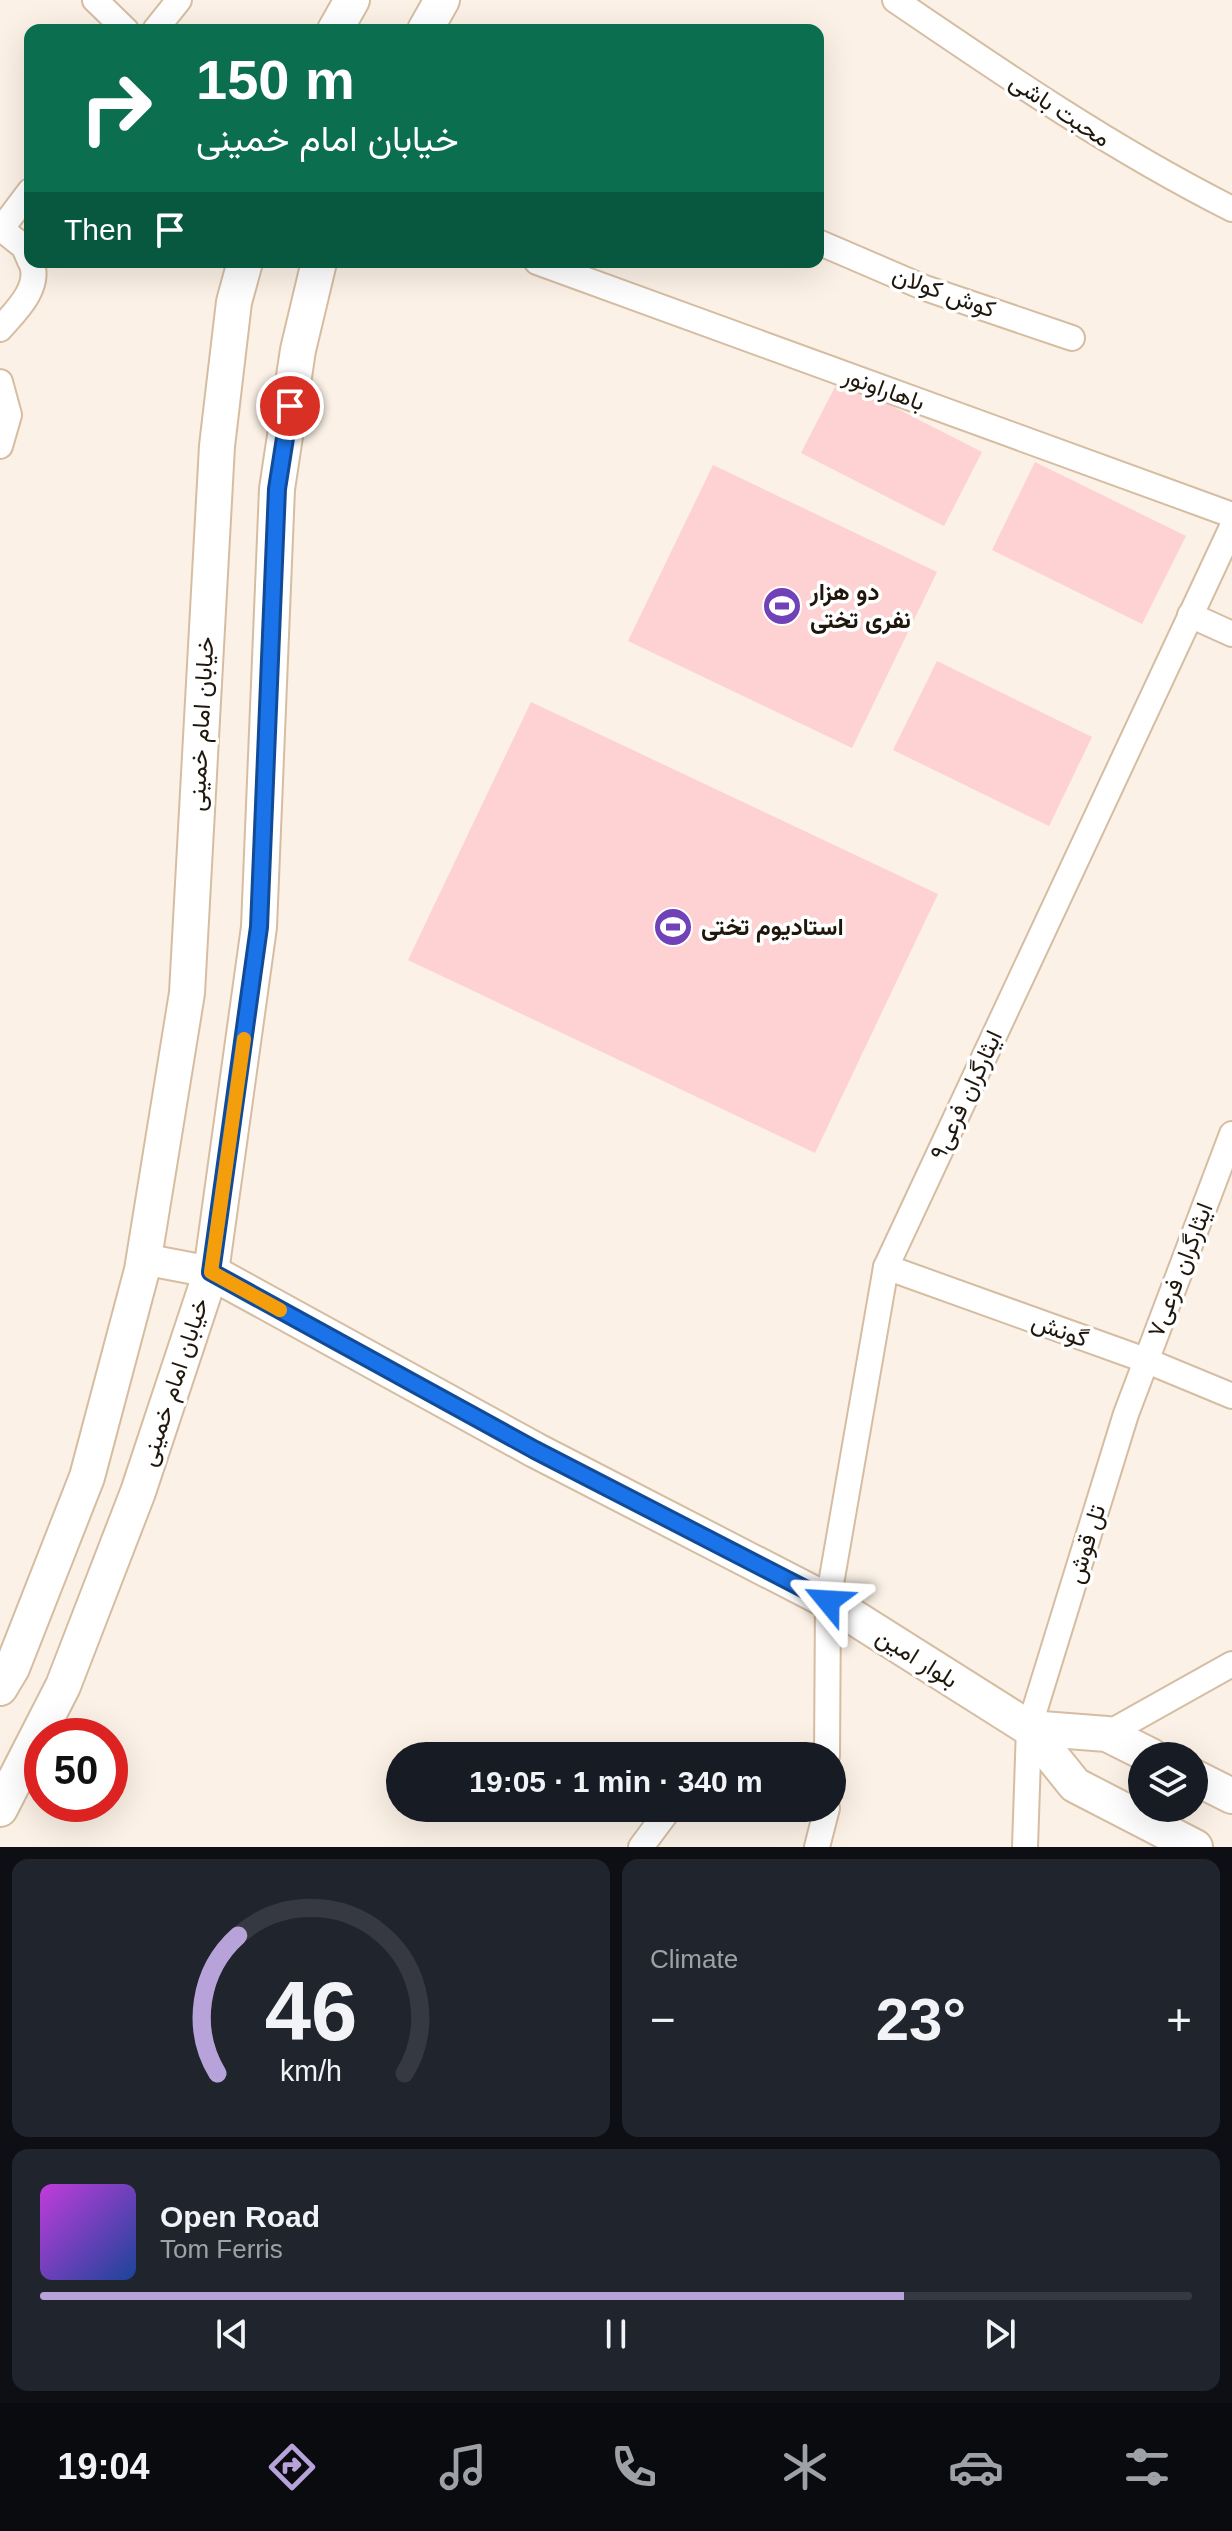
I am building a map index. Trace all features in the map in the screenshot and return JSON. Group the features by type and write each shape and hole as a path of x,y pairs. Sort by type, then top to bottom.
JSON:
{"main road":[{"path":"428,24 442,0"},
{"name":"خیابان امام خمینی","path":"0,1688 12,1668 87,1477 143,1259 187,993 217,446 234,302 243,268"},
{"name":"خیابان امام خمینی","path":"0,1809 63,1686 138,1492 211,1272 259,927 277,489 298,350 318,268"},
{"name":"بلوار امین","path":"211,1272 535,1450 828,1601 1029,1728 1075,1785 1195,1847"},
{"name":"بلوار امین","path":"1029,1728 1107,1734 1128,1744"},
{"path":"1208,1784 1232,1796"}],"street":[{"path":"95,0 120,24"},
{"path":"160,24 179,0"},
{"name":"محبت باشی","path":"895,0 1057,110 1160,173 1232,209"},
{"path":"24,199 1,228 24,247"},
{"name":"کوش کولان","path":"824,245 925,288 1072,338"},
{"path":"0,329 27,298 34,268"},
{"name":"باهاراونور","path":"553,268 1232,515"},
{"path":"0,382 9,415 0,446"},
{"name":"ایثارگران فرعی۹","path":"827,1742 828,1601 886,1267 1232,527"},
{"path":"1190,615 1232,634"},
{"name":"ایثارگران فرعی۷","path":"1145,1360 1232,1134"},
{"path":"143,1259 211,1272"},
{"name":"گونش","path":"886,1267 1145,1360 1232,1396"},
{"name":"تل قوش","path":"1025,1847 1029,1728 1145,1360"},
{"path":"1107,1734 1232,1664"},
{"path":"641,1847 660,1822"},
{"path":"817,1847 823,1822"}],"shaded area":[{"path":"839,379 982,452 944,526 801,453"},
{"path":"1035,462 1186,536 1142,624 992,550"},
{"name":"دو هزار نفری تختی","path":"713,465 937,572 852,748 628,641"},
{"path":"937,661 1092,737 1049,826 893,750"},
{"name":"استادیوم تختی","path":"531,702 938,894 815,1153 408,960"}],"slow traffic":[{"path":"244,1039 211,1272 280,1310"}],"place":[{"name":"دو هزار نفری تختی","path":"782,606"},
{"name":"استادیوم تختی","path":"673,927"}],"route":[{"path":"290,406 277,489 259,927 211,1272 535,1450 828,1601"}]}
